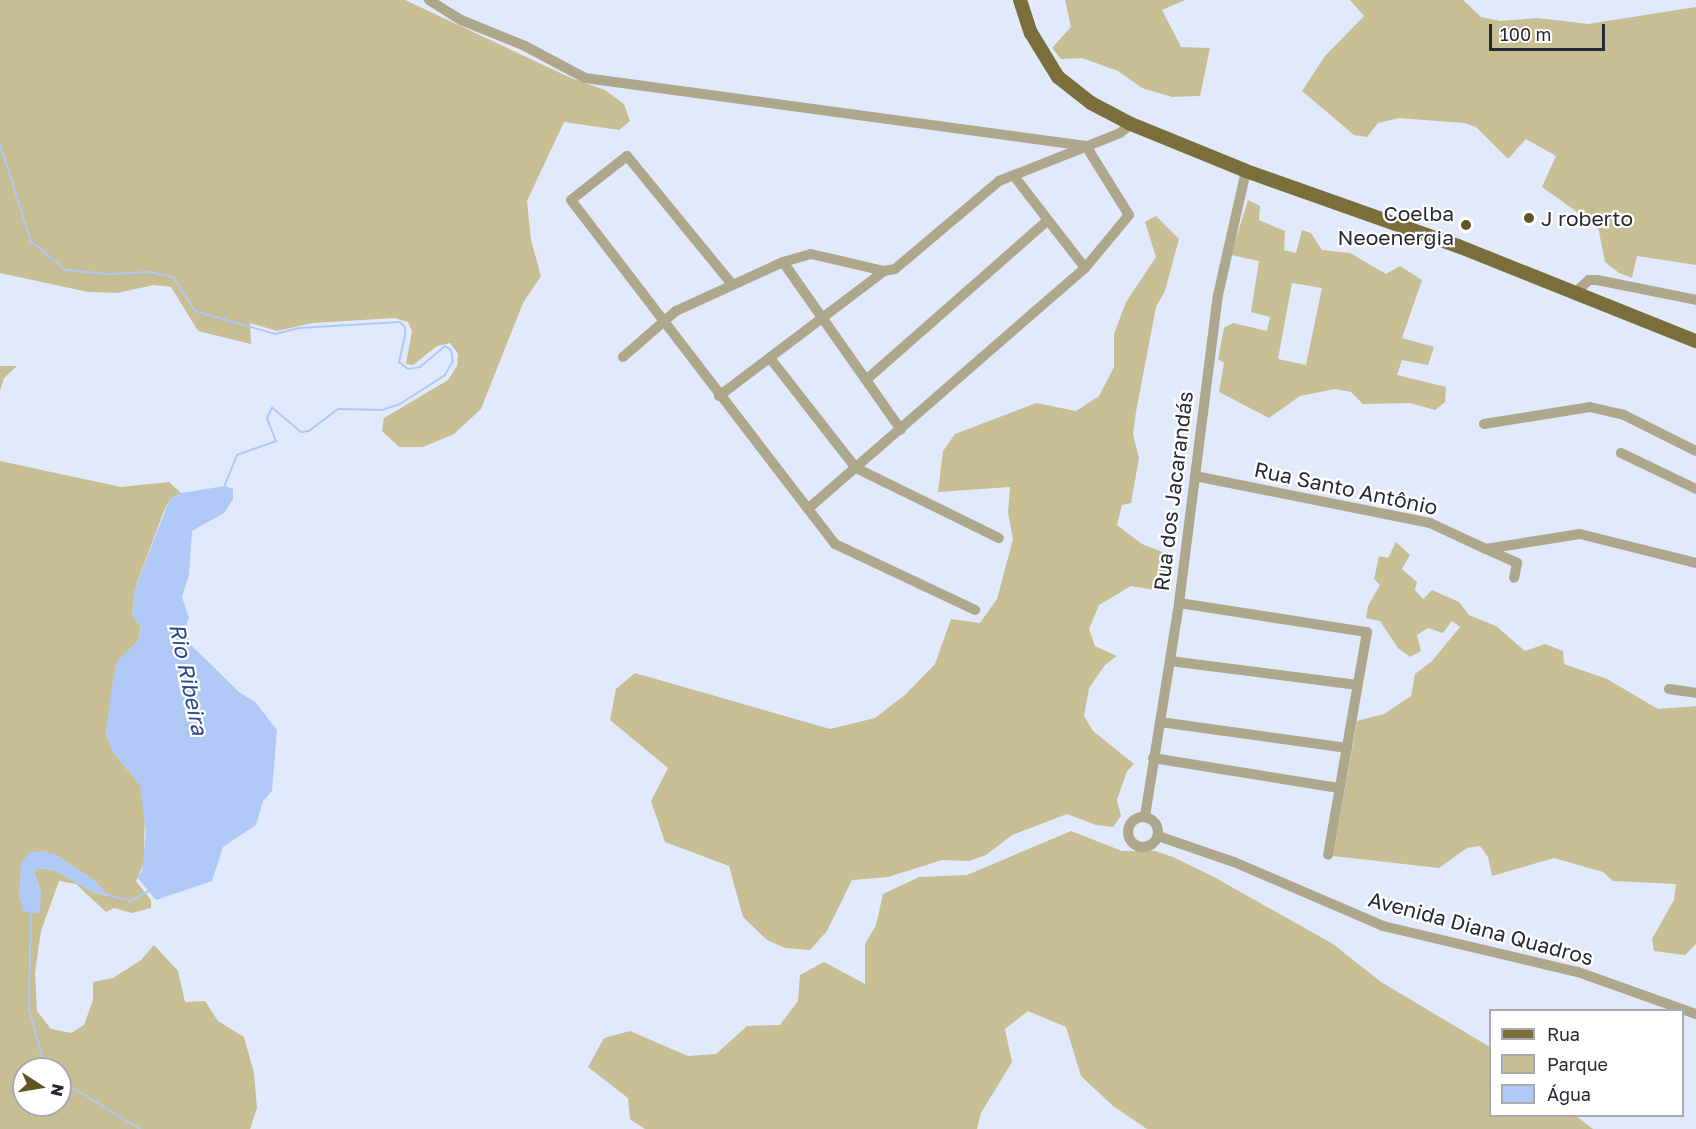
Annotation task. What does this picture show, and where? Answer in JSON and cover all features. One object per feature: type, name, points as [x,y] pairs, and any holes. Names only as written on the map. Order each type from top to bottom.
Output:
[{"type":"main road","points":[[1020,0],[1031,33],[1058,77],[1091,103],[1131,124],[1246,171],[1458,246],[1696,341]]},
{"type":"street","points":[[429,0],[461,20],[525,46],[585,78],[1086,146]]},
{"type":"street","points":[[623,357],[676,311],[731,283],[783,262],[811,254],[884,271],[895,269],[984,193],[1014,176],[1120,133],[1131,124]]},
{"type":"street","points":[[808,509],[1085,268],[1129,215],[1086,146]]},
{"type":"street","points":[[731,283],[627,156],[571,200],[662,323],[835,544],[975,610]]},
{"type":"street","name":"Rua dos Jacarandás","points":[[1145,816],[1179,603],[1218,295],[1246,171]]},
{"type":"street","points":[[1014,176],[1085,268]]},
{"type":"street","points":[[866,380],[1048,220]]},
{"type":"street","points":[[783,262],[901,430]]},
{"type":"street","points":[[719,396],[884,271]]},
{"type":"street","points":[[1576,292],[1588,280],[1597,280],[1696,300]]},
{"type":"street","points":[[770,358],[856,468],[999,538]]},
{"type":"street","points":[[1484,424],[1590,406],[1624,415],[1696,451]]},
{"type":"street","points":[[1626,454],[1696,489]]},
{"type":"street","name":"Rua Santo Antônio","points":[[1195,476],[1430,523],[1517,563],[1514,578]]},
{"type":"street","points":[[1486,549],[1580,534],[1696,563]]},
{"type":"street","points":[[1179,603],[1367,632],[1328,855]]},
{"type":"street","points":[[1170,661],[1357,685]]},
{"type":"street","points":[[1669,689],[1696,693]]},
{"type":"street","points":[[1160,722],[1347,748]]},
{"type":"street","points":[[1153,758],[1339,788]]},
{"type":"street","points":[[1145,816],[1156,823],[1158,836],[1145,847],[1130,840],[1130,823],[1145,816]]},
{"type":"street","name":"Avenida Diana Quadros","points":[[1158,836],[1234,862],[1383,926],[1578,972],[1682,1009]]},
{"type":"green space","points":[[0,0],[405,0],[571,78],[605,90],[624,104],[630,121],[619,130],[564,122],[527,201],[531,240],[541,276],[523,303],[481,409],[454,434],[423,447],[399,447],[382,431],[384,418],[448,380],[457,366],[458,354],[450,343],[437,346],[413,365],[406,364],[412,331],[408,322],[395,318],[313,323],[277,331],[250,323],[251,344],[198,331],[171,287],[154,285],[117,293],[88,292],[0,273]]},
{"type":"green space","points":[[1065,0],[1185,0],[1162,10],[1181,47],[1210,48],[1200,96],[1172,97],[1142,88],[1118,71],[1082,58],[1061,59],[1052,48],[1071,27]]},
{"type":"green space","points":[[1350,0],[1463,0],[1481,17],[1500,21],[1538,18],[1588,24],[1696,7],[1696,265],[1637,256],[1632,278],[1619,273],[1605,262],[1598,227],[1542,187],[1556,156],[1526,139],[1508,159],[1476,127],[1464,123],[1399,118],[1378,123],[1367,137],[1354,135],[1302,91],[1325,56],[1364,16]]},
{"type":"green space","points":[[1248,200],[1260,206],[1259,220],[1285,231],[1284,250],[1296,253],[1302,230],[1311,233],[1322,250],[1350,253],[1386,274],[1400,266],[1422,280],[1402,338],[1434,347],[1428,365],[1402,360],[1397,375],[1446,387],[1445,402],[1435,410],[1410,403],[1363,404],[1351,392],[1335,389],[1300,396],[1269,418],[1219,392],[1224,363],[1218,359],[1224,328],[1233,323],[1267,331],[1270,317],[1251,312],[1259,261],[1231,255]],"holes":[[[1292,283],[1322,288],[1306,365],[1278,359]]]},
{"type":"green space","points":[[1156,216],[1179,239],[1165,291],[1156,307],[1136,412],[1133,434],[1139,458],[1131,503],[1122,505],[1117,525],[1142,544],[1173,556],[1166,592],[1131,586],[1099,605],[1089,629],[1095,646],[1117,656],[1105,665],[1089,688],[1084,716],[1093,731],[1134,764],[1127,771],[1117,800],[1121,816],[1113,827],[1096,825],[1067,814],[1012,835],[986,855],[969,861],[942,860],[888,877],[852,880],[827,931],[810,950],[785,948],[767,940],[743,917],[729,866],[665,842],[651,801],[668,768],[610,720],[616,689],[635,673],[830,729],[875,718],[906,694],[935,664],[951,619],[980,623],[997,599],[1013,539],[1008,513],[1010,487],[938,492],[943,451],[955,434],[1036,403],[1076,411],[1099,396],[1114,367],[1114,334],[1126,302],[1156,257],[1145,222]]},
{"type":"green space","points":[[0,366],[17,366],[4,378],[0,391]]},
{"type":"green space","points":[[0,461],[121,487],[169,482],[181,493],[170,499],[164,511],[135,588],[132,616],[141,627],[138,641],[117,662],[106,734],[113,752],[140,785],[145,802],[144,863],[136,881],[151,900],[151,908],[132,913],[114,908],[106,912],[76,884],[59,881],[41,931],[35,973],[37,1011],[51,1029],[71,1033],[84,1025],[93,1000],[93,982],[113,978],[141,960],[154,945],[178,971],[185,1002],[205,1001],[218,1021],[244,1037],[254,1073],[257,1108],[250,1129],[0,1129]],"holes":[[[42,851],[56,855],[94,880],[108,896],[93,892],[54,870],[39,868],[34,872],[41,893],[24,912],[19,894]]]},
{"type":"green space","points":[[1396,542],[1410,555],[1402,569],[1417,582],[1415,590],[1423,599],[1432,590],[1459,602],[1469,615],[1496,626],[1525,651],[1545,644],[1563,651],[1564,664],[1607,679],[1658,709],[1696,706],[1696,944],[1685,955],[1654,951],[1652,939],[1674,900],[1676,884],[1613,881],[1603,872],[1554,858],[1492,876],[1488,857],[1480,846],[1467,848],[1439,868],[1333,856],[1357,721],[1384,714],[1411,696],[1415,674],[1432,661],[1460,627],[1452,621],[1443,633],[1428,628],[1417,635],[1421,651],[1410,657],[1398,648],[1380,621],[1366,618],[1368,606],[1380,585],[1374,579],[1379,556],[1388,558]]},
{"type":"green space","points":[[1071,831],[1122,851],[1155,851],[1173,857],[1214,877],[1333,944],[1381,982],[1489,1046],[1489,1117],[1577,1117],[1593,1129],[1147,1129],[1113,1106],[1081,1076],[1066,1027],[1028,1011],[1005,1029],[1012,1062],[981,1113],[977,1129],[645,1129],[630,1119],[628,1098],[588,1067],[604,1038],[630,1031],[688,1056],[716,1054],[747,1026],[780,1025],[798,1001],[800,975],[824,962],[865,984],[865,944],[876,925],[883,894],[919,877],[967,875]]},
{"type":"water","points":[[225,486],[233,489],[233,499],[224,513],[192,531],[189,575],[182,597],[189,618],[185,628],[190,644],[239,692],[255,702],[277,730],[272,791],[263,801],[256,825],[223,847],[212,881],[156,900],[137,877],[142,872],[146,833],[140,785],[113,752],[106,734],[112,685],[117,661],[138,641],[141,627],[132,616],[135,588],[170,499],[181,493]]},
{"type":"water","points":[[42,851],[56,855],[94,880],[109,896],[93,892],[54,870],[39,868],[34,872],[41,893],[40,913],[23,912],[19,894],[21,863],[30,852]]},
{"type":"waterway","name":"Rio Ribeira","points":[[0,144],[31,241],[65,270],[108,274],[149,272],[173,277],[195,311],[275,334],[299,328],[400,322],[405,327],[405,336],[399,362],[408,369],[420,367],[445,346],[451,350],[453,361],[445,375],[400,404],[382,410],[338,409],[309,431],[301,432],[272,408],[267,418],[276,441],[237,455],[224,488]]},
{"type":"waterway","name":"Rio Ribeira","points":[[108,895],[130,901],[149,891]]},
{"type":"waterway","name":"Rio Ribeira","points":[[31,910],[29,1009],[42,1057]]},
{"type":"waterway","name":"Rio Ribeira","points":[[72,1087],[140,1129]]},
{"type":"place","name":"J roberto","points":[[1529,218]]},
{"type":"place","name":"Coelba Neoenergia","points":[[1466,225]]}]
